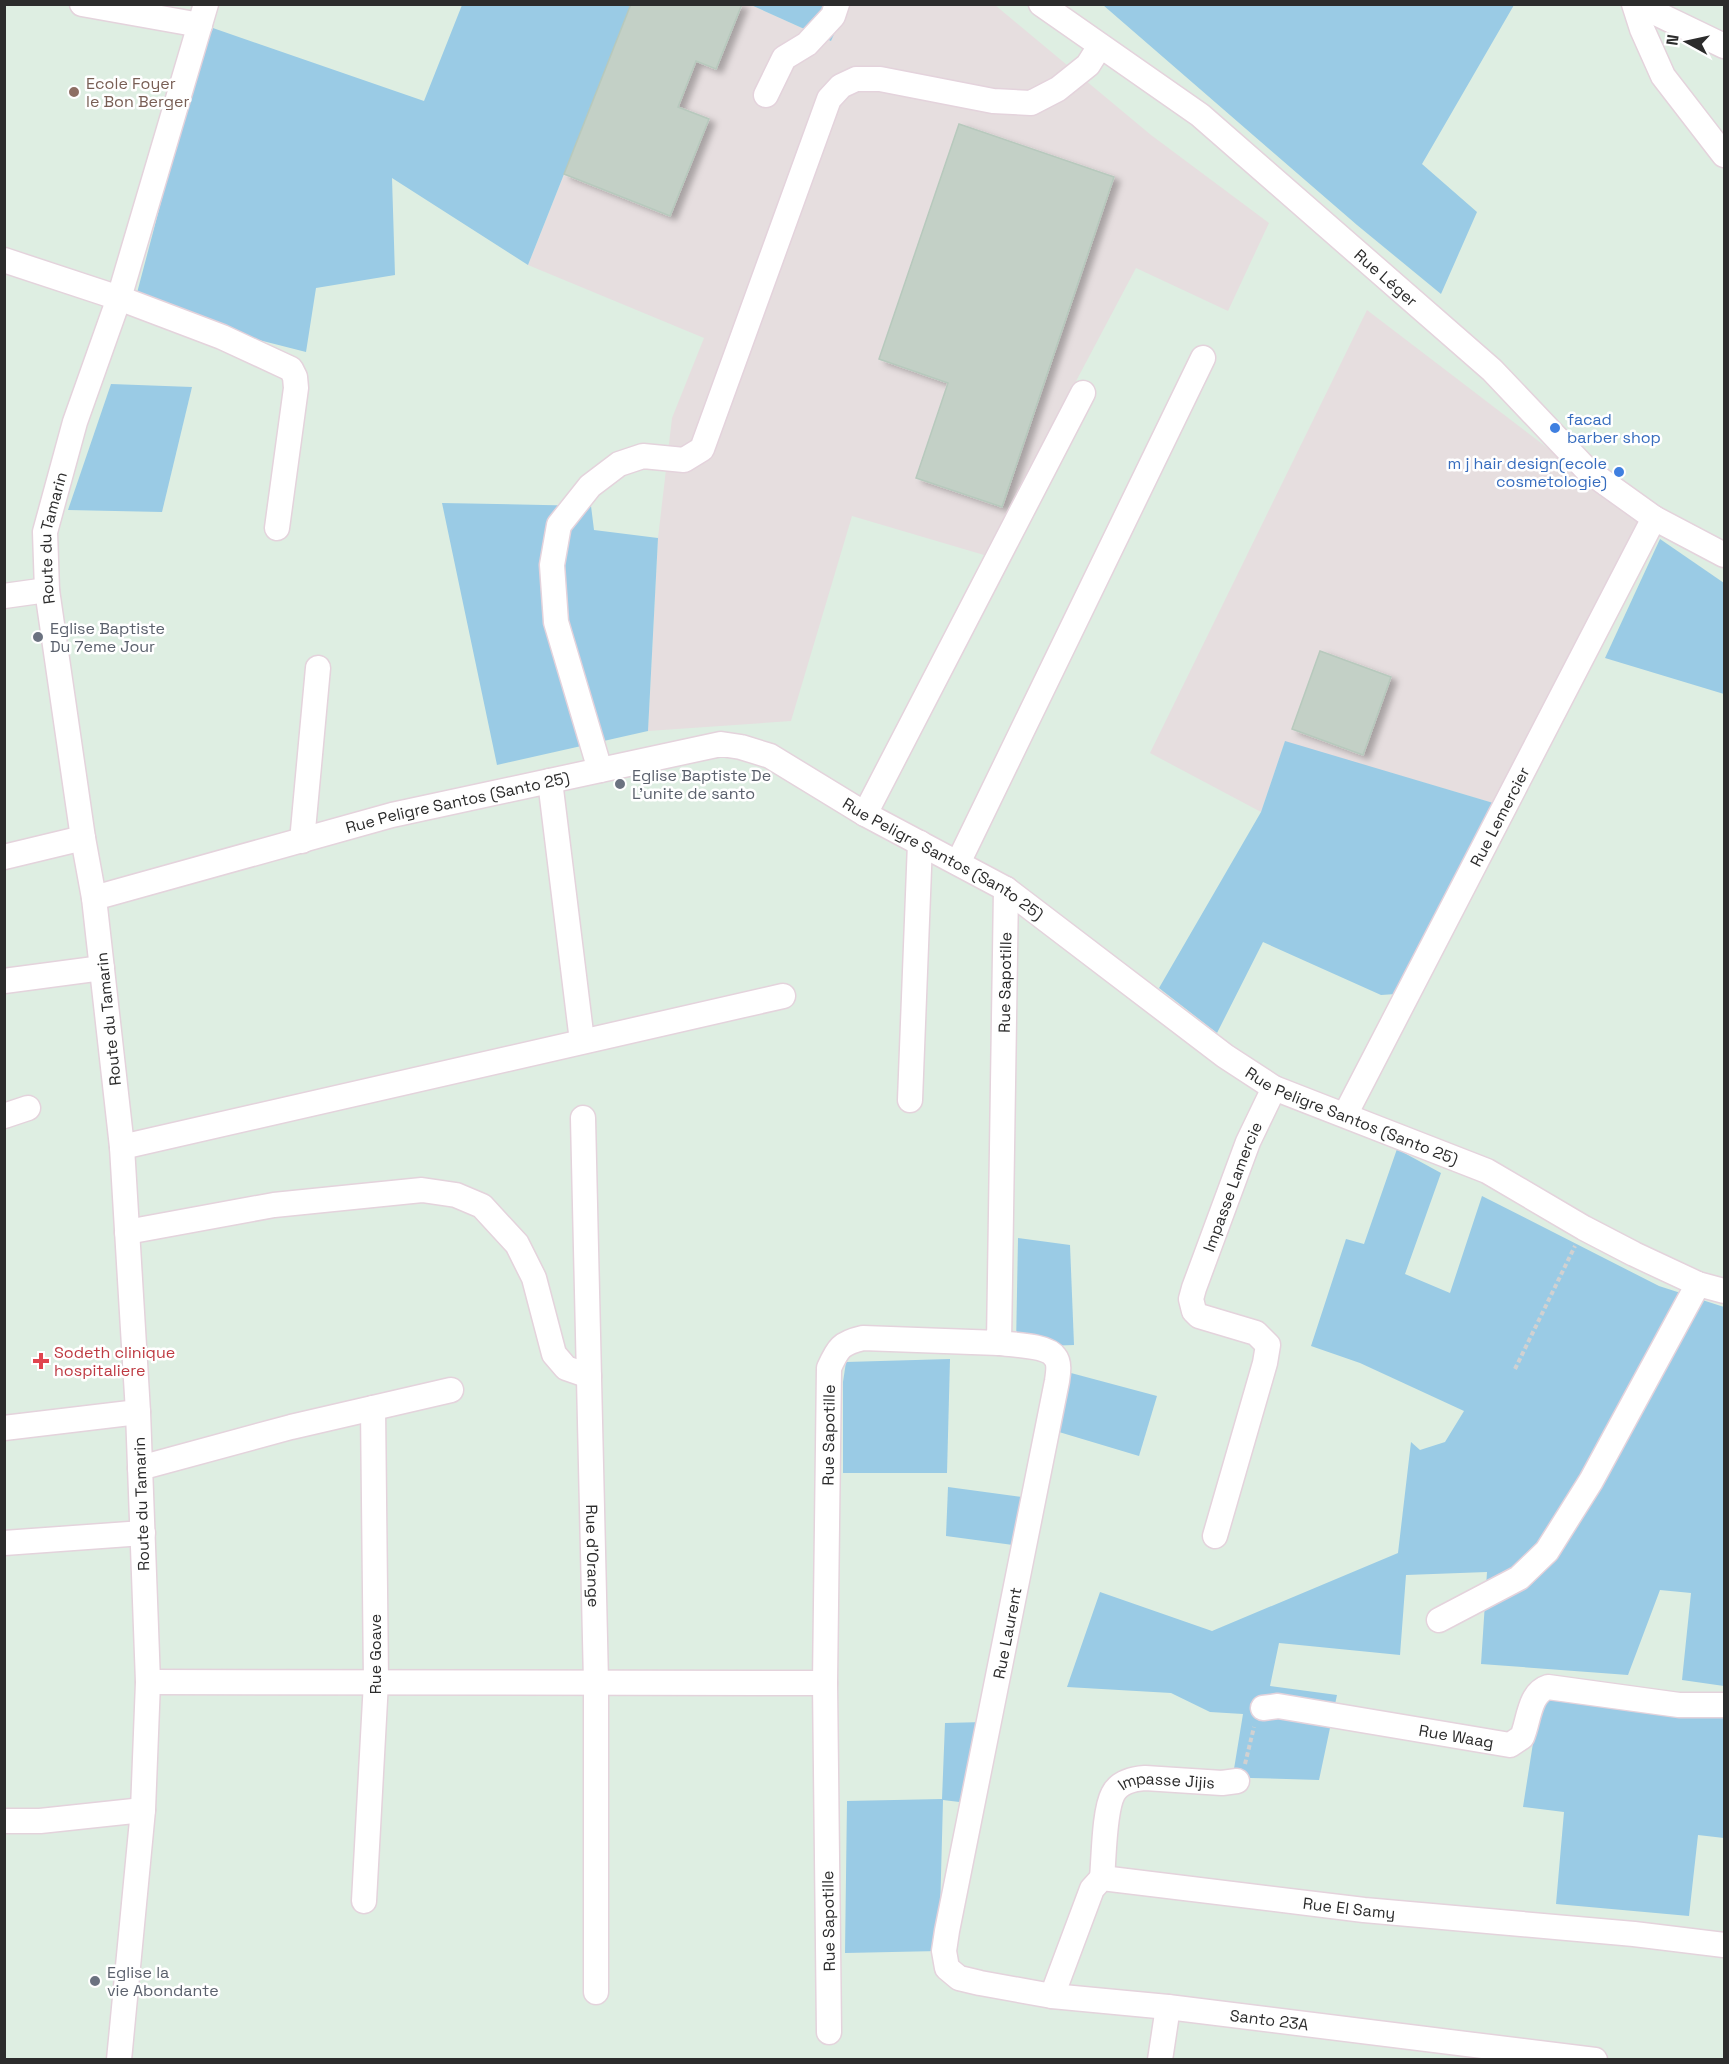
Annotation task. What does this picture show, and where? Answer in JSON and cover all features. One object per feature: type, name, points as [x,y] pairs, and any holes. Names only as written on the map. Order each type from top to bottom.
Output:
[{"type":"street","points":[[82,4],[203,15]]},
{"type":"street","points":[[765,95],[784,58],[807,44],[832,16],[837,4]]},
{"type":"street","name":"Rue Léger","points":[[1041,4],[1200,115],[1492,370],[1587,470],[1654,518],[1725,555]]},
{"type":"street","points":[[1636,4],[1725,46]]},
{"type":"street","points":[[1636,4],[1642,29],[1663,76],[1725,155]]},
{"type":"street","name":"Route du Tamarin","points":[[119,2060],[142,1810],[148,1682],[138,1412],[122,1147],[94,898],[83,838],[48,590],[45,532],[75,422],[119,298],[203,15]]},
{"type":"street","points":[[600,770],[556,622],[552,565],[559,525],[590,486],[619,464],[643,456],[684,460],[702,449],[829,99],[841,86],[856,79],[880,79],[993,101],[1031,103],[1058,89],[1088,65],[1100,46]]},
{"type":"street","points":[[4,260],[119,298],[222,337],[291,369],[295,376],[296,388],[277,528]]},
{"type":"street","points":[[958,863],[1203,358]]},
{"type":"street","points":[[865,814],[1083,393]]},
{"type":"street","name":"Rue Lemercier","points":[[1346,1115],[1654,518]]},
{"type":"street","points":[[4,596],[48,590]]},
{"type":"street","points":[[302,840],[318,668]]},
{"type":"street","name":"Rue Peligre Santos (Santo 25)","points":[[94,898],[392,816],[720,744],[741,747],[770,756],[865,814],[1006,889],[1225,1056],[1274,1088],[1487,1171],[1584,1228],[1698,1284],[1725,1291]]},
{"type":"street","points":[[550,781],[582,1041]]},
{"type":"street","points":[[4,857],[83,838]]},
{"type":"street","points":[[910,1100],[920,843]]},
{"type":"street","name":"Rue Sapotille","points":[[829,2032],[825,1683],[829,1368],[837,1351],[848,1341],[863,1338],[999,1343],[1006,889]]},
{"type":"street","points":[[4,981],[102,968]]},
{"type":"street","points":[[122,1147],[783,996]]},
{"type":"street","name":"Impasse Lamercie","points":[[1215,1536],[1265,1363],[1268,1345],[1256,1333],[1198,1316],[1191,1299],[1248,1142],[1274,1088]]},
{"type":"street","points":[[4,1116],[28,1108]]},
{"type":"street","name":"Rue d'Orange","points":[[584,1118],[596,1682],[596,1992]]},
{"type":"street","points":[[127,1232],[274,1205],[422,1190],[456,1195],[482,1206],[517,1244],[534,1278],[554,1354],[566,1368],[589,1376]]},
{"type":"street","points":[[1439,1620],[1519,1578],[1547,1551],[1591,1481],[1698,1284]]},
{"type":"street","name":"Rue Laurent","points":[[947,1968],[944,1951],[947,1931],[1058,1381],[1056,1357],[1046,1350],[999,1343]]},
{"type":"street","points":[[140,1468],[291,1427],[451,1390]]},
{"type":"street","name":"Rue Goave","points":[[364,1901],[376,1682],[373,1408]]},
{"type":"street","points":[[4,1428],[138,1412]]},
{"type":"street","points":[[4,1543],[143,1533]]},
{"type":"street","points":[[148,1682],[825,1683]]},
{"type":"street","name":"Rue Waag","points":[[1263,1708],[1278,1706],[1510,1744],[1522,1737],[1536,1696],[1541,1689],[1548,1687],[1678,1705],[1725,1705]]},
{"type":"street","name":"Impasse Jijis","points":[[1102,1878],[1109,1806],[1113,1793],[1122,1784],[1132,1779],[1144,1778],[1222,1783],[1237,1780]]},
{"type":"street","points":[[4,1821],[40,1821],[142,1810]]},
{"type":"street","points":[[1052,1996],[1092,1889],[1102,1878]]},
{"type":"street","name":"Rue El Samy","points":[[1102,1878],[1364,1910],[1634,1934],[1725,1945]]},
{"type":"street","name":"Santo 23A","points":[[947,1968],[959,1978],[1052,1996],[1168,2007],[1540,2056],[1595,2060]]},
{"type":"street","points":[[1160,2060],[1168,2007]]},
{"type":"path","points":[[1515,1369],[1584,1228]]},
{"type":"path","points":[[1237,1780],[1245,1766],[1256,1720],[1263,1708]]},
{"type":"shaded area","points":[[462,5],[631,5],[528,265],[392,178],[395,275],[316,288],[306,352],[133,308],[210,27],[424,101]]},
{"type":"shaded area","points":[[631,5],[751,5],[831,41],[847,5],[995,5],[1151,135],[1269,223],[1228,311],[1136,268],[984,555],[852,516],[791,721],[648,731],[658,538],[672,418],[704,338],[528,265]]},
{"type":"shaded area","points":[[751,5],[847,5],[831,41]]},
{"type":"shaded area","points":[[1103,5],[1514,5],[1422,164],[1477,212],[1441,294],[1357,225]]},
{"type":"shaded area","points":[[1367,310],[1643,521],[1500,805],[1285,742],[1261,812],[1150,753]]},
{"type":"shaded area","points":[[111,384],[192,387],[162,512],[68,510]]},
{"type":"shaded area","points":[[442,503],[591,506],[594,530],[658,538],[648,731],[497,765]]},
{"type":"shaded area","points":[[1660,539],[1724,583],[1724,694],[1605,658]]},
{"type":"shaded area","points":[[1285,741],[1500,805],[1396,994],[1381,995],[1263,942],[1217,1033],[1159,988],[1261,812]]},
{"type":"shaded area","points":[[1397,1149],[1441,1173],[1405,1274],[1450,1293],[1482,1196],[1659,1286],[1724,1307],[1724,1686],[1682,1680],[1691,1593],[1660,1590],[1628,1675],[1481,1664],[1487,1572],[1406,1575],[1400,1655],[1279,1643],[1270,1686],[1337,1695],[1319,1780],[1251,1778],[1233,1775],[1243,1714],[1210,1712],[1171,1693],[1067,1687],[1100,1592],[1212,1631],[1398,1553],[1411,1442],[1420,1450],[1445,1442],[1464,1411],[1360,1363],[1311,1346],[1346,1239],[1364,1244]]},
{"type":"shaded area","points":[[1018,1238],[1070,1245],[1074,1345],[1016,1347]]},
{"type":"shaded area","points":[[950,1359],[947,1473],[843,1473],[843,1382],[846,1362]]},
{"type":"shaded area","points":[[1071,1373],[1157,1396],[1139,1456],[1059,1432]]},
{"type":"shaded area","points":[[948,1487],[1022,1497],[1013,1545],[946,1536]]},
{"type":"shaded area","points":[[1541,1692],[1724,1707],[1724,1838],[1698,1835],[1689,1916],[1556,1904],[1564,1812],[1523,1807]]},
{"type":"shaded area","points":[[984,1722],[976,1804],[943,1800],[939,1951],[845,1953],[847,1801],[942,1799],[945,1723]]},
{"type":"building","points":[[631,4],[742,4],[716,69],[696,61],[678,107],[709,119],[670,216],[564,174]]},
{"type":"building","points":[[959,124],[1114,177],[1002,507],[916,478],[948,383],[879,359]]},
{"type":"building","points":[[1320,651],[1391,677],[1363,755],[1292,729]]},
{"type":"place","name":"Ecole Foyer le Bon Berger","points":[[74,92]]},
{"type":"place","name":"facad barber shop","points":[[1555,428]]},
{"type":"place","name":"m j hair design(ecole cosmetologie)","points":[[1619,472]]},
{"type":"place","name":"Eglise Baptiste Du 7eme Jour","points":[[38,637]]},
{"type":"place","name":"Eglise Baptiste De L'unite de santo","points":[[620,784]]},
{"type":"place","name":"Sodeth clinique hospitaliere","points":[[41,1361]]},
{"type":"place","name":"Eglise la vie Abondante","points":[[95,1981]]}]
